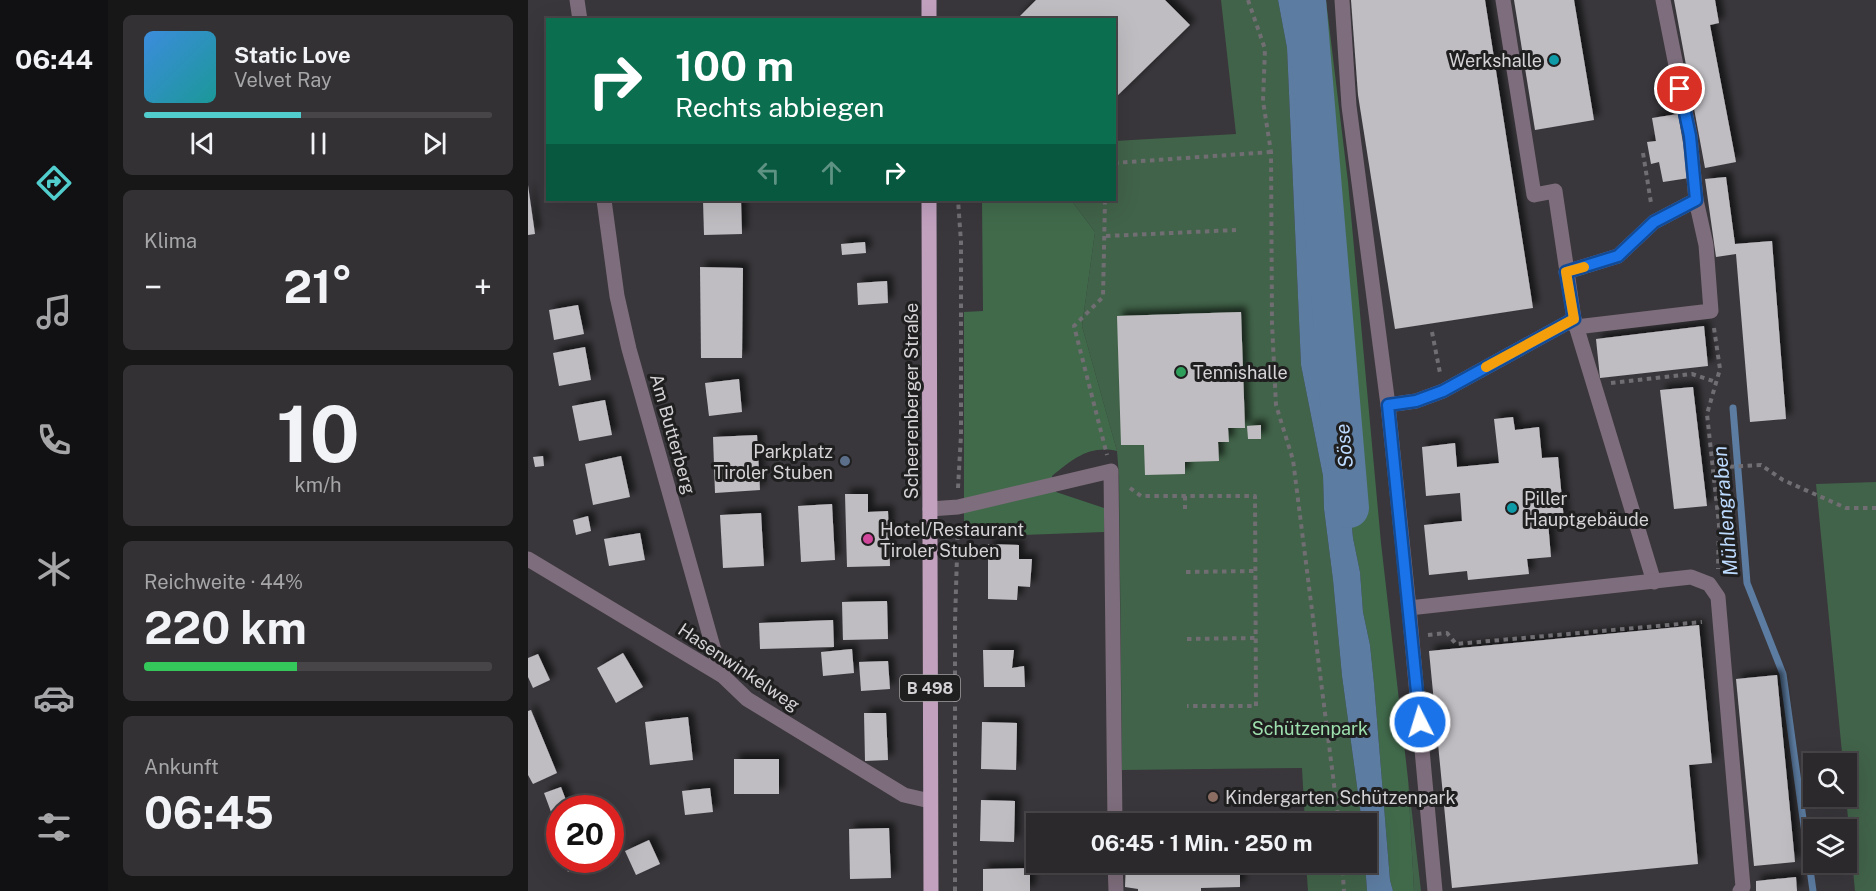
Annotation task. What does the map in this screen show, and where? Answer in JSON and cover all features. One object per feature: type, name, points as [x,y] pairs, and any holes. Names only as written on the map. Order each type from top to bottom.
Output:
[{"type":"main road","points":[[929,0],[929,18]]},
{"type":"main road","name":"Scheerenberger Straße","points":[[929,201],[931,891]]},
{"type":"street","points":[[577,0],[580,18]]},
{"type":"street","points":[[1342,0],[1348,106],[1388,405],[1435,891]]},
{"type":"street","points":[[1503,0],[1534,195],[1555,191],[1575,323],[1654,582]]},
{"type":"street","points":[[1388,405],[1416,401],[1443,391],[1575,323],[1711,311],[1706,244],[1696,200],[1690,136],[1664,0]]},
{"type":"street","points":[[1566,272],[1618,256],[1654,222],[1696,200]]},
{"type":"street","name":"Am Butterberg","points":[[604,201],[617,296],[629,349],[723,676]]},
{"type":"street","points":[[930,509],[958,507],[1111,471],[1115,813]]},
{"type":"street","name":"Hasenwinkelweg","points":[[528,559],[723,676],[747,699],[894,789],[904,795],[930,801]]},
{"type":"street","points":[[1409,608],[1691,577],[1709,584],[1718,597],[1743,887],[1740,891]]},
{"type":"street","points":[[1115,873],[1116,891]]},
{"type":"path","points":[[1248,0],[1265,49],[1263,101],[1271,152],[1272,324],[1276,405],[1293,460],[1339,813]]},
{"type":"path","points":[[1116,163],[1271,152]]},
{"type":"path","points":[[1643,153],[1654,222]]},
{"type":"path","points":[[955,891],[955,622],[962,390],[961,242],[958,201]]},
{"type":"path","points":[[1105,201],[1103,297],[1074,326],[1111,471],[1122,471],[1128,486],[1141,496],[1255,495],[1257,706],[1187,706]]},
{"type":"path","points":[[1106,236],[1236,230]]},
{"type":"path","points":[[1711,311],[1720,369],[1707,414],[1719,525],[1718,597]]},
{"type":"path","points":[[1432,332],[1443,391]]},
{"type":"path","points":[[1594,385],[1692,374],[1716,382]]},
{"type":"path","points":[[1719,525],[1731,523],[1726,467],[1761,465],[1783,480],[1846,508],[1876,508]]},
{"type":"path","points":[[1185,496],[1185,509]]},
{"type":"path","points":[[1186,572],[1256,572]]},
{"type":"path","points":[[1412,636],[1448,633],[1456,644],[1720,620]]},
{"type":"path","points":[[1187,639],[1256,638]]},
{"type":"path","points":[[1343,873],[1344,891]]},
{"type":"green space","name":"Schützenpark","points":[[1221,0],[1278,0],[1287,48],[1301,365],[1323,476],[1324,509],[1342,676],[1361,813],[1304,813],[1302,768],[1122,770],[1117,451],[1082,326],[1095,232],[1072,201],[1116,201],[1116,141],[1236,134]]},
{"type":"green space","points":[[1306,0],[1326,0],[1348,182],[1381,543],[1408,779],[1414,891],[1393,891],[1390,880],[1370,645],[1353,538],[1341,415],[1328,268],[1327,220]]},
{"type":"green space","points":[[982,201],[1072,201],[1095,232],[1082,326],[1117,451],[1098,450],[1082,455],[1052,476],[1056,492],[1104,508],[1104,532],[964,537],[964,312],[983,311]]},
{"type":"green space","points":[[1876,482],[1876,891],[1855,891],[1853,873],[1857,873],[1857,819],[1848,819],[1847,807],[1857,807],[1857,753],[1842,753],[1816,484]]},
{"type":"green space","points":[[1408,779],[1421,891],[1414,891]]},
{"type":"green space","points":[[1307,873],[1366,873],[1367,891],[1308,891]]},
{"type":"water","points":[[1278,0],[1306,0],[1353,538],[1370,645],[1390,880],[1393,891],[1367,891],[1366,873],[1377,873],[1377,813],[1361,813],[1342,676],[1324,509],[1323,476],[1301,365],[1287,48]]},
{"type":"building","points":[[1036,0],[1165,0],[1190,25],[1116,97],[1116,18],[1018,18]]},
{"type":"building","points":[[1351,0],[1485,0],[1533,308],[1395,329],[1358,95]]},
{"type":"building","name":"Werkshalle","points":[[1514,0],[1574,0],[1594,120],[1535,130]]},
{"type":"building","points":[[1674,0],[1715,0],[1719,23],[1710,25],[1736,162],[1705,168]]},
{"type":"building","points":[[1678,114],[1689,178],[1663,182],[1659,162],[1651,164],[1647,142],[1656,141],[1652,118]]},
{"type":"building","points":[[1726,177],[1735,244],[1772,241],[1786,419],[1750,422],[1736,254],[1716,257],[1705,179]]},
{"type":"building","points":[[528,185],[535,234],[528,235]]},
{"type":"building","points":[[703,201],[741,201],[742,234],[704,235]]},
{"type":"building","points":[[865,242],[866,253],[842,255],[841,244]]},
{"type":"building","points":[[700,267],[743,268],[742,358],[701,358]]},
{"type":"building","points":[[887,281],[888,303],[858,305],[857,283]]},
{"type":"building","points":[[578,305],[584,334],[554,340],[549,310]]},
{"type":"building","name":"Tennishalle","points":[[1241,312],[1245,428],[1228,428],[1229,442],[1218,442],[1219,461],[1185,462],[1185,474],[1145,475],[1144,445],[1121,445],[1117,316]]},
{"type":"building","points":[[1704,326],[1708,366],[1600,378],[1596,339]]},
{"type":"building","points":[[585,347],[591,380],[559,386],[553,353]]},
{"type":"building","points":[[739,379],[742,412],[709,416],[705,383]]},
{"type":"building","points":[[1693,387],[1707,506],[1674,509],[1660,390]]},
{"type":"building","points":[[605,400],[612,435],[579,441],[572,406]]},
{"type":"building","name":"Piller Hauptgebäude","points":[[1513,417],[1515,430],[1539,427],[1542,458],[1558,457],[1564,520],[1548,522],[1551,557],[1527,559],[1529,574],[1468,580],[1467,571],[1429,575],[1424,525],[1462,521],[1460,493],[1426,496],[1422,447],[1455,443],[1457,467],[1499,463],[1494,419]]},
{"type":"building","points":[[1261,425],[1261,439],[1248,439],[1247,426]]},
{"type":"building","points":[[757,435],[760,490],[715,493],[713,437]]},
{"type":"building","points":[[543,456],[544,466],[535,467],[533,457]]},
{"type":"building","points":[[621,456],[630,497],[593,505],[585,464]]},
{"type":"building","name":"Hotel/Restaurant Tiroler Stuben","points":[[845,494],[868,494],[868,512],[888,511],[890,566],[847,567]]},
{"type":"building","points":[[832,504],[835,560],[801,562],[798,506]]},
{"type":"building","points":[[761,513],[764,566],[723,568],[720,515]]},
{"type":"building","points":[[588,516],[591,531],[576,535],[573,520]]},
{"type":"building","points":[[640,533],[645,560],[609,566],[604,539]]},
{"type":"building","points":[[988,544],[1019,545],[1019,559],[1032,559],[1030,587],[1018,586],[1017,600],[988,599]]},
{"type":"building","points":[[887,601],[888,639],[843,640],[842,602]]},
{"type":"building","points":[[833,620],[834,647],[760,649],[759,623]]},
{"type":"building","points":[[1699,625],[1712,763],[1689,765],[1698,864],[1452,888],[1429,651]]},
{"type":"building","points":[[852,649],[854,673],[823,676],[821,652]]},
{"type":"building","points":[[983,650],[1014,650],[1012,668],[1024,666],[1025,687],[984,687]]},
{"type":"building","points":[[623,653],[643,687],[616,703],[597,668]]},
{"type":"building","points":[[538,654],[550,680],[533,688],[528,677],[528,658]]},
{"type":"building","points":[[888,661],[890,689],[861,691],[859,662]]},
{"type":"building","points":[[1777,675],[1795,862],[1754,866],[1736,679]]},
{"type":"building","points":[[531,710],[557,773],[533,784],[528,775],[528,711]]},
{"type":"building","points":[[864,713],[886,713],[888,760],[865,761]]},
{"type":"building","points":[[688,717],[693,760],[650,765],[645,722]]},
{"type":"building","points":[[982,722],[1017,723],[1016,770],[981,769]]},
{"type":"building","points":[[734,759],[779,759],[779,794],[734,794]]},
{"type":"building","points":[[561,787],[564,795],[546,795],[546,798],[544,793]]},
{"type":"building","points":[[710,788],[713,812],[685,815],[682,791]]},
{"type":"building","points":[[981,800],[1015,801],[1014,842],[980,841]]},
{"type":"building","points":[[889,828],[891,878],[850,879],[849,829]]},
{"type":"building","points":[[649,840],[660,864],[636,875],[625,851]]},
{"type":"building","points":[[1026,868],[1026,873],[1030,873],[1030,891],[983,891],[983,869]]},
{"type":"building","points":[[1126,873],[1240,873],[1240,887],[1201,888],[1201,891],[1138,891],[1138,889],[1125,887]]},
{"type":"building","points":[[1796,877],[1797,891],[1756,891],[1756,881]]},
{"type":"waterway","name":"Söse","points":[[1306,0],[1349,508]]},
{"type":"waterway","name":"Mühlengraben","points":[[1733,408],[1747,583],[1783,674],[1813,891]]},
{"type":"slow traffic","points":[[1486,367],[1574,319],[1566,272],[1584,267]]},
{"type":"place","name":"Werkshalle","points":[[1554,60]]},
{"type":"place","name":"Tennishalle","points":[[1181,372]]},
{"type":"place","name":"Parkplatz Tiroler Stuben","points":[[845,461]]},
{"type":"place","name":"Piller Hauptgebäude","points":[[1512,508]]},
{"type":"place","name":"Hotel/Restaurant Tiroler Stuben","points":[[868,539]]},
{"type":"place","name":"Kindergarten Schützenpark","points":[[1213,797]]},
{"type":"route","points":[[1420,722],[1388,405],[1416,401],[1443,391],[1574,319],[1566,272],[1618,256],[1654,222],[1696,200],[1690,136],[1680,89]]}]
